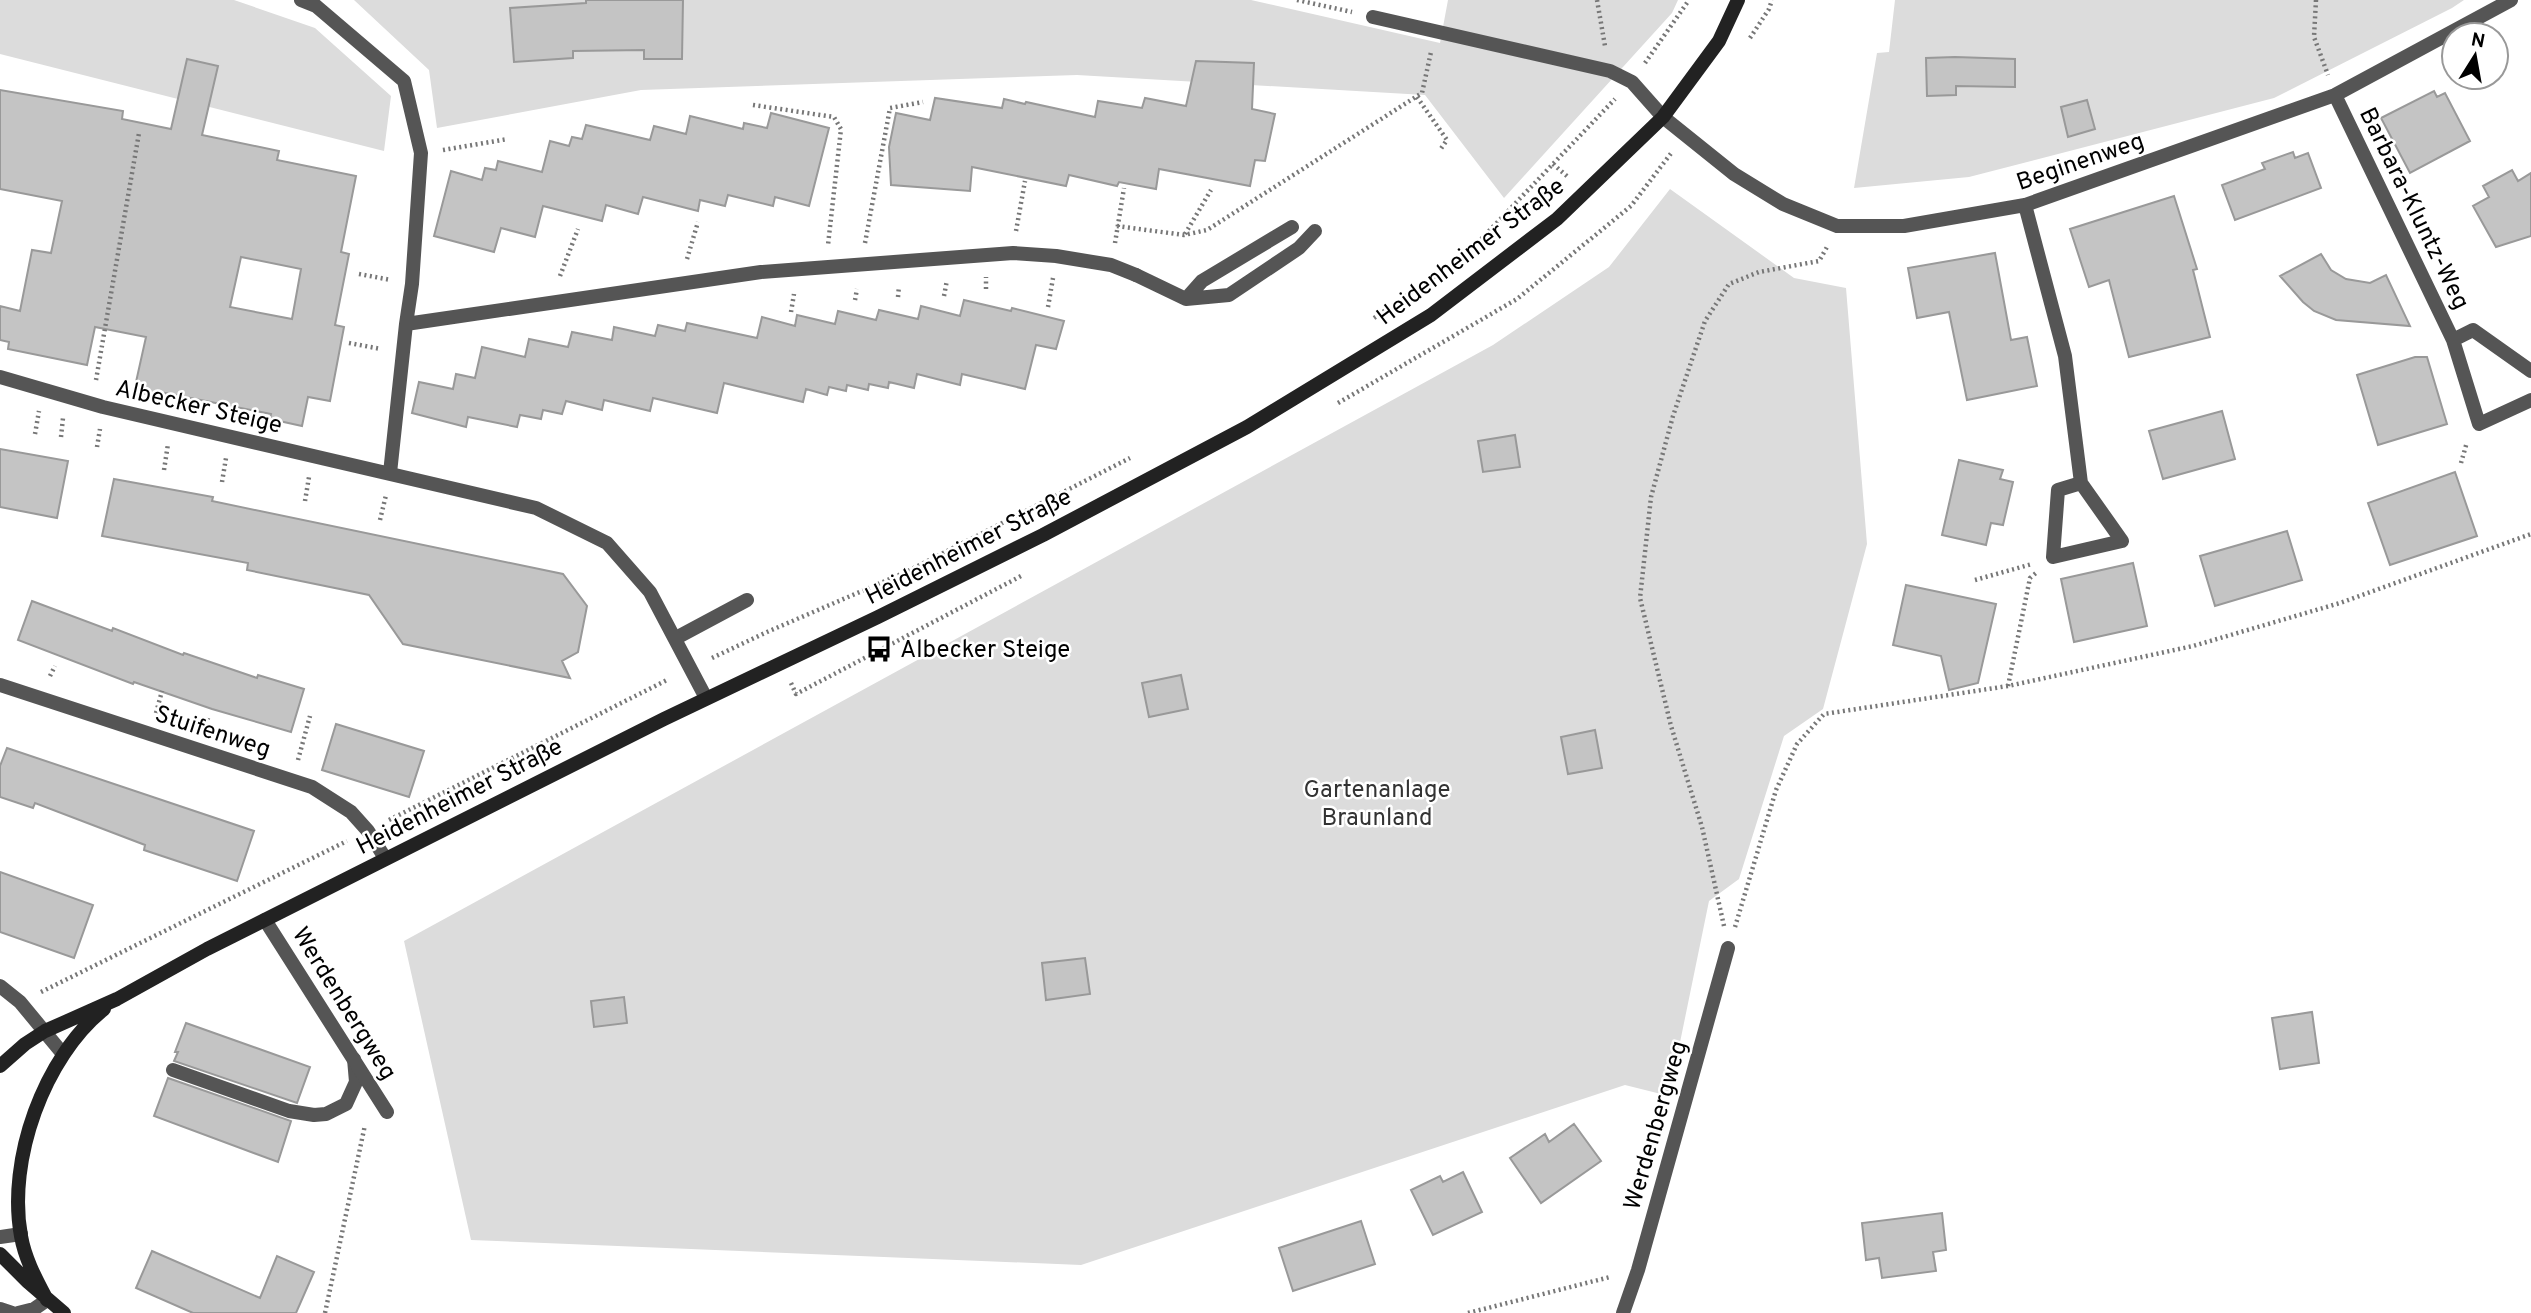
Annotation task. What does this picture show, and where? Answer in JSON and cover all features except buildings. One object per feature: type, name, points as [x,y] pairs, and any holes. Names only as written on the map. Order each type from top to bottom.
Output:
[{"type":"main road","name":"Heidenheimer Straße","points":[[0,1066],[45,1031],[117,999],[265,920],[706,698],[1018,547],[1247,427],[1431,315],[1557,219],[1663,117],[1719,41],[1738,0]]},
{"type":"main road","name":"Heidenheimer Straße","points":[[47,1300],[32,1270],[21,1234],[18,1200],[23,1159],[34,1118],[63,1054],[85,1026],[117,999]]},
{"type":"main road","name":"Heidenheimer Straße","points":[[0,1254],[64,1313]]},
{"type":"street","points":[[301,0],[316,6],[404,81],[421,153],[412,284],[390,473]]},
{"type":"street","name":"Beginenweg","points":[[1632,82],[1663,117],[1734,174],[1783,204],[1837,226],[1904,226],[2025,205],[2335,95],[2511,0]]},
{"type":"street","points":[[1373,17],[1610,71],[1632,82]]},
{"type":"street","name":"Barbara-Kluntz-Weg","points":[[2335,95],[2453,340],[2479,424],[2531,400]]},
{"type":"street","points":[[2025,205],[2065,356],[2081,483],[2122,541],[2053,557],[2058,490],[2081,483]]},
{"type":"street","points":[[1186,299],[1202,281],[1292,227]]},
{"type":"street","points":[[406,324],[761,272],[1013,253],[1056,256],[1111,265],[1186,299],[1229,295],[1298,248],[1315,231]]},
{"type":"street","name":"Barbara-Kluntz-Weg","points":[[2453,340],[2473,330],[2531,371]]},
{"type":"street","name":"Albecker Steige","points":[[0,377],[91,404],[536,508],[607,543],[650,592],[706,698]]},
{"type":"street","points":[[676,638],[747,600]]},
{"type":"street","name":"Stuifenweg","points":[[0,685],[312,788],[351,812],[368,831],[385,859]]},
{"type":"street","name":"Werdenbergweg","points":[[265,920],[387,1112]]},
{"type":"street","name":"Werdenbergweg","points":[[1623,1313],[1638,1270],[1728,948]]},
{"type":"street","points":[[0,986],[20,1002],[63,1054]]},
{"type":"street","points":[[173,1070],[289,1111],[314,1115],[326,1114],[346,1104],[356,1082],[357,1070],[353,1058]]},
{"type":"street","points":[[0,1237],[21,1234]]},
{"type":"street","points":[[18,1313],[34,1309],[47,1300]]},
{"type":"street","points":[[0,1309],[12,1313]]},
{"type":"path","points":[[1297,0],[1373,17]]},
{"type":"path","points":[[1597,0],[1610,71]]},
{"type":"path","points":[[1465,256],[1632,82],[1689,0]]},
{"type":"path","points":[[2316,0],[2314,37],[2335,95]]},
{"type":"path","points":[[1117,226],[1184,234],[1208,230],[1422,93],[1435,31]]},
{"type":"path","points":[[1417,96],[1447,140],[1440,150]]},
{"type":"path","points":[[861,264],[890,108],[923,102]]},
{"type":"path","points":[[752,105],[834,117],[841,129],[825,267]]},
{"type":"path","points":[[91,404],[139,133]]},
{"type":"path","points":[[421,153],[508,139]]},
{"type":"path","points":[[1019,209],[1025,181]]},
{"type":"path","points":[[1118,218],[1124,188]]},
{"type":"path","points":[[1184,234],[1211,190]]},
{"type":"path","points":[[680,284],[698,222]]},
{"type":"path","points":[[1728,948],[1702,827],[1671,726],[1640,598],[1651,497],[1673,416],[1705,321],[1729,284],[1759,272],[1819,261],[1837,226]]},
{"type":"path","points":[[550,303],[578,229]]},
{"type":"path","points":[[1367,323],[1454,264]]},
{"type":"path","points":[[349,343],[403,352]]},
{"type":"path","points":[[767,632],[906,572],[1142,452]]},
{"type":"path","points":[[1728,948],[1776,790],[1797,744],[1824,714],[2008,686],[2206,642],[2340,603],[2531,534]]},
{"type":"path","points":[[2008,686],[2030,578],[2053,557]]},
{"type":"path","points":[[1975,580],[2053,557]]},
{"type":"path","points":[[796,694],[826,678],[825,674]]},
{"type":"path","points":[[292,781],[310,716]]},
{"type":"path","points":[[325,1313],[373,1090]]},
{"type":"path","points":[[1468,1313],[1638,1270]]},
{"type":"green space","points":[[0,0],[234,0],[315,28],[391,96],[384,151],[0,54]]},
{"type":"green space","points":[[354,0],[1251,0],[1440,43],[1448,0],[1678,0],[1672,13],[1504,198],[1425,95],[1077,75],[641,90],[437,128],[429,70]]},
{"type":"green space","points":[[1895,0],[2464,0],[2274,98],[1969,177],[1854,188],[1877,53],[1889,52]]},
{"type":"green space","name":"Gartenanlage Braunland","points":[[1670,189],[1794,278],[1846,288],[1867,544],[1823,709],[1784,736],[1739,879],[1709,901],[1669,1096],[1625,1085],[1081,1265],[471,1240],[404,941],[1493,345],[1609,267]]},
{"type":"place","name":"Albecker Steige","points":[[879,649]]}]
